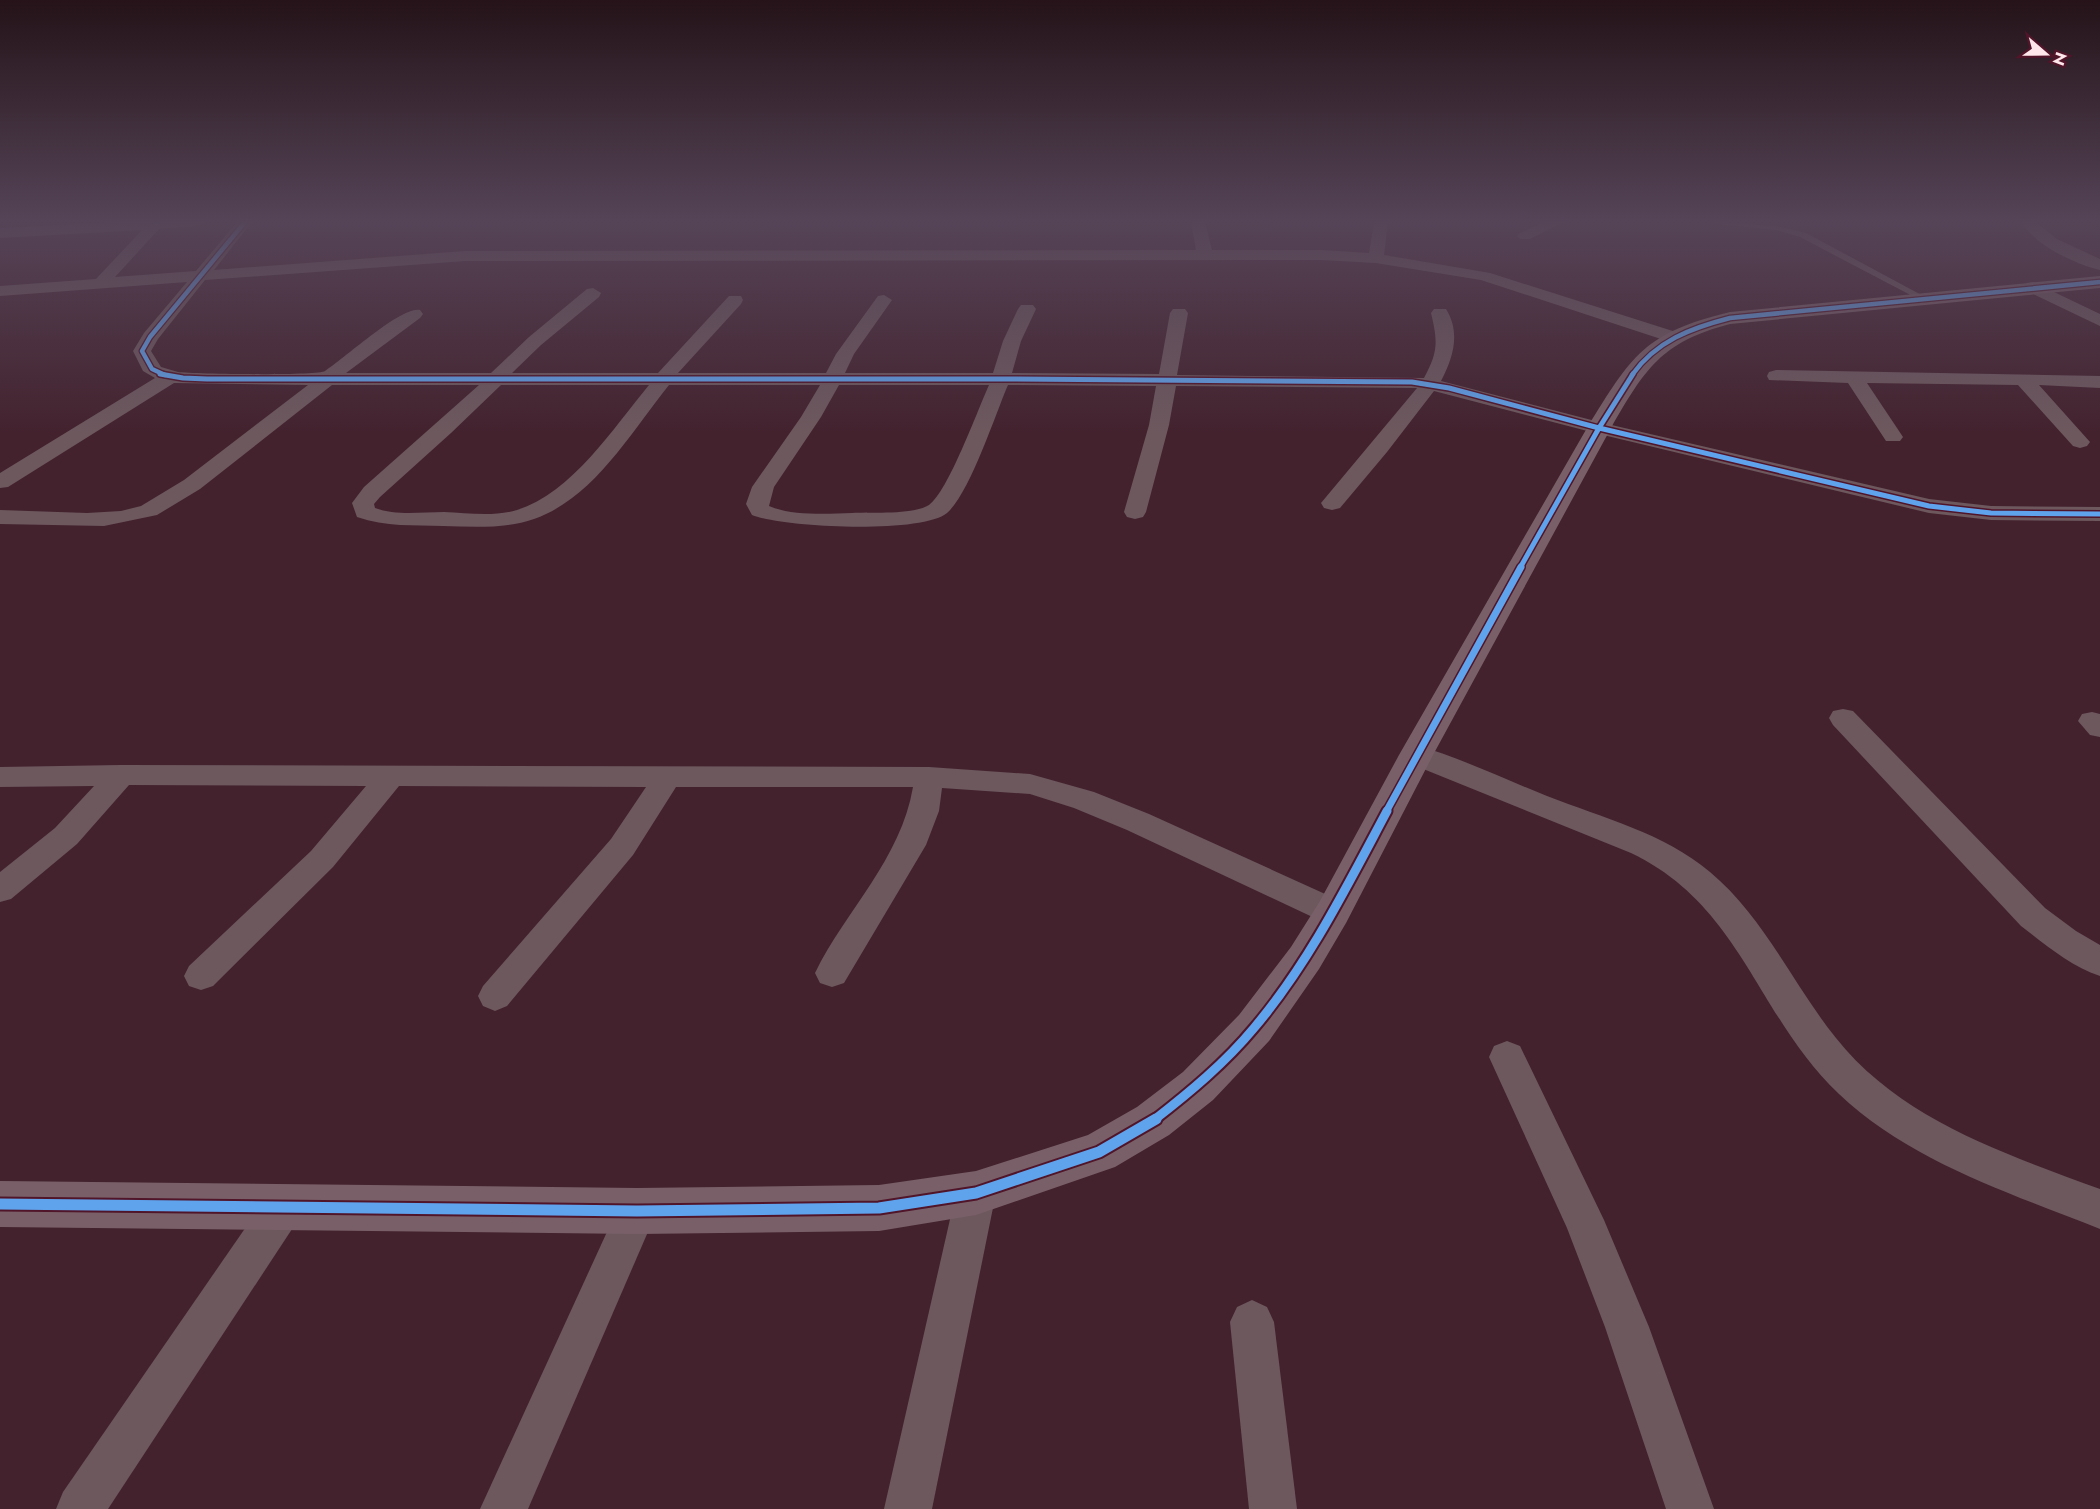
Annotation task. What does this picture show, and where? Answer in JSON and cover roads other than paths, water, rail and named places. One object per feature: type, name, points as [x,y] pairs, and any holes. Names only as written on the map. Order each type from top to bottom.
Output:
[{"type":"street","points":[[186,292],[150,337],[142,351],[145,363],[155,372],[172,376],[328,380],[497,378],[1329,380],[1430,384],[1599,428],[1929,506],[1991,513],[2100,514]]},
{"type":"street","points":[[1540,292],[1673,337]]},
{"type":"street","points":[[0,1204],[282,1209],[636,1211],[879,1208],[976,1193],[1099,1152],[1153,1121],[1198,1086],[1254,1028],[1305,958],[1333,912],[1416,755],[1599,428],[1630,375],[1650,352],[1673,337],[1699,325],[1730,318],[1978,292]]},
{"type":"street","points":[[2043,292],[2100,321]]},
{"type":"street","points":[[593,293],[535,341],[444,429],[372,492],[363,503],[365,512],[392,517],[489,519],[518,516],[536,510],[560,496],[600,457],[663,379],[735,300]]},
{"type":"street","points":[[884,300],[845,354],[833,380],[763,487],[757,504],[760,510],[792,518],[846,520],[914,517],[938,509],[955,486],[1001,379],[1012,341],[1027,309]]},
{"type":"street","points":[[1135,513],[1159,425],[1179,313]]},
{"type":"street","points":[[1332,503],[1380,448],[1430,384],[1444,357],[1446,334],[1440,313]]},
{"type":"street","points":[[0,517],[101,519],[121,518],[144,512],[177,494],[328,380],[366,347],[414,314]]},
{"type":"street","points":[[0,483],[172,376]]},
{"type":"street","points":[[1776,376],[2100,382]]},
{"type":"street","points":[[1852,376],[1893,437]]},
{"type":"street","points":[[2023,379],[2080,442]]},
{"type":"street","points":[[1843,718],[2033,917],[2064,940],[2100,962]]},
{"type":"street","points":[[1416,755],[1632,841],[1676,862],[1710,890],[1738,922],[1824,1052],[1869,1096],[1939,1143],[2100,1209]]},
{"type":"street","points":[[0,777],[121,775],[929,777],[1030,784],[1084,800],[1138,822],[1333,912]]},
{"type":"street","points":[[0,890],[66,836],[121,775]]},
{"type":"street","points":[[201,976],[322,859],[392,776]]},
{"type":"street","points":[[495,996],[622,847],[668,776]]},
{"type":"street","points":[[832,973],[911,845],[924,811],[929,777]]},
{"type":"street","points":[[1508,1057],[1589,1230],[1627,1327],[1690,1509]]},
{"type":"street","points":[[908,1509],[976,1193]]},
{"type":"street","points":[[80,1509],[282,1209]]},
{"type":"street","points":[[504,1509],[636,1211]]},
{"type":"street","points":[[1252,1322],[1273,1509]]},
{"type":"lane","points":[[1912,292],[1923,298]]}]
